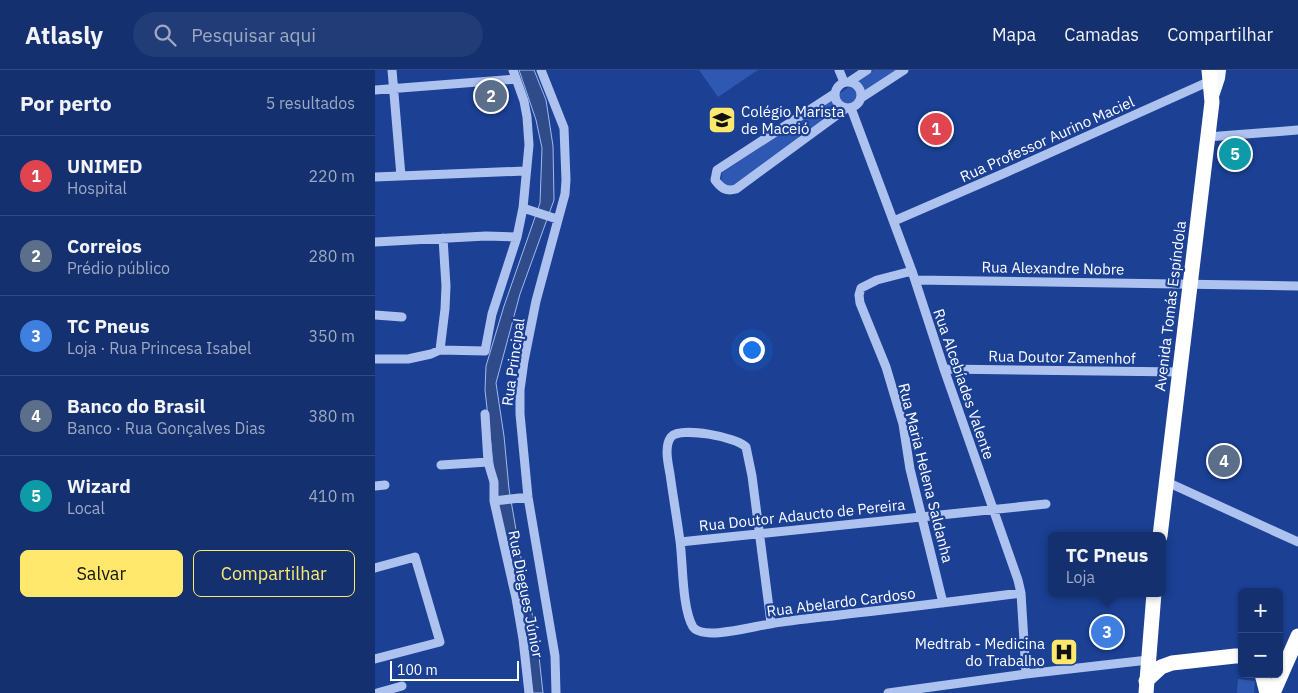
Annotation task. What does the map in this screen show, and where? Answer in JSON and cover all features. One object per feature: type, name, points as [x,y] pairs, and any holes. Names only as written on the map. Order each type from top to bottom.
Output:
[{"type":"highway","name":"Avenida Tomás Espíndola","points":[[1161,532],[1212,102],[1213,74]]},
{"type":"highway","points":[[1146,687],[1154,597]]},
{"type":"highway","points":[[1283,642],[1297,638]]},
{"type":"highway","points":[[1273,693],[1297,638]]},
{"type":"highway","points":[[1149,644],[1161,654],[1173,656],[1238,648]]},
{"type":"highway","points":[[1146,687],[1161,667],[1172,663],[1238,656]]},
{"type":"highway","points":[[1263,678],[1267,693]]},
{"type":"street","points":[[392,70],[401,176]]},
{"type":"street","name":"Rua Principal","points":[[541,70],[556,106],[565,137],[566,180],[565,194],[555,219],[535,301],[525,358],[520,414],[528,497],[555,656],[556,693]]},
{"type":"street","points":[[839,70],[847,82],[857,85],[861,91],[861,98],[858,104],[848,109],[736,189],[727,190],[719,186],[715,180],[717,170],[834,94],[836,89],[847,82],[867,70]]},
{"type":"street","points":[[861,98],[905,70]]},
{"type":"street","name":"Rua Professor Aurino Maciel","points":[[894,221],[1016,168],[1213,74]]},
{"type":"street","points":[[375,90],[514,75],[525,100],[529,144],[523,208],[517,237],[492,314],[485,351],[440,350],[408,359],[375,359]]},
{"type":"street","points":[[834,94],[837,104],[848,109]]},
{"type":"street","name":"Rua Alcebíades Valente","points":[[848,109],[894,221],[1018,580],[1021,593],[1027,674]]},
{"type":"street","points":[[1207,137],[1298,130]]},
{"type":"street","points":[[375,176],[525,171]]},
{"type":"street","points":[[523,208],[555,219]]},
{"type":"street","points":[[375,242],[486,236],[517,237]]},
{"type":"street","points":[[440,350],[446,294],[443,238]]},
{"type":"street","name":"Rua Alexandre Nobre","points":[[913,275],[1298,286]]},
{"type":"street","name":"Rua Maria Helena Saldanha","points":[[913,275],[877,280],[861,288],[859,295],[903,424],[910,469],[943,603]]},
{"type":"street","points":[[375,315],[402,318]]},
{"type":"street","name":"Rua Doutor Zamenhof","points":[[944,369],[1181,372]]},
{"type":"street","name":"Rua Diegues Júnior","points":[[485,414],[488,462],[494,482],[495,501],[516,598],[529,693]]},
{"type":"street","points":[[680,542],[668,463],[668,442],[677,433],[696,433],[736,439],[744,444],[749,453],[771,623]]},
{"type":"street","points":[[441,465],[488,462]]},
{"type":"street","points":[[1167,482],[1298,542]]},
{"type":"street","points":[[375,486],[385,486]]},
{"type":"street","points":[[495,501],[528,497]]},
{"type":"street","name":"Rua Doutor Adaucto de Pereira","points":[[680,542],[1046,504]]},
{"type":"street","name":"Rua Abelardo Cardoso","points":[[680,542],[689,615],[693,627],[698,631],[707,633],[726,632],[771,623],[1021,593]]},
{"type":"street","points":[[375,568],[415,557],[440,642],[375,659]]},
{"type":"street","points":[[888,693],[1148,660]]},
{"type":"street","points":[[377,693],[402,686]]},
{"type":"shaded area","points":[[519,70],[534,70],[546,100],[553,146],[554,200],[520,294],[496,383],[509,489],[537,638],[543,693],[530,693],[498,509],[485,390],[486,366],[504,306],[540,203],[542,148],[536,120]]},
{"type":"shaded area","points":[[699,70],[758,70],[718,97]]},
{"type":"shaded area","points":[[874,70],[908,70],[736,188],[721,184],[722,173]]},
{"type":"shaded area","points":[[1238,679],[1255,681],[1254,693],[1237,693]]},
{"type":"place","name":"Correios","points":[[491,96]]},
{"type":"place","name":"Colégio Marista de Maceió","points":[[722,120]]},
{"type":"place","name":"UNIMED","points":[[936,129]]},
{"type":"place","name":"Wizard","points":[[1235,154]]},
{"type":"place","name":"Banco do Brasil","points":[[1224,461]]},
{"type":"place","name":"TC Pneus","points":[[1107,632]]},
{"type":"place","name":"Medtrab - Medicina do Trabalho","points":[[1064,652]]}]
